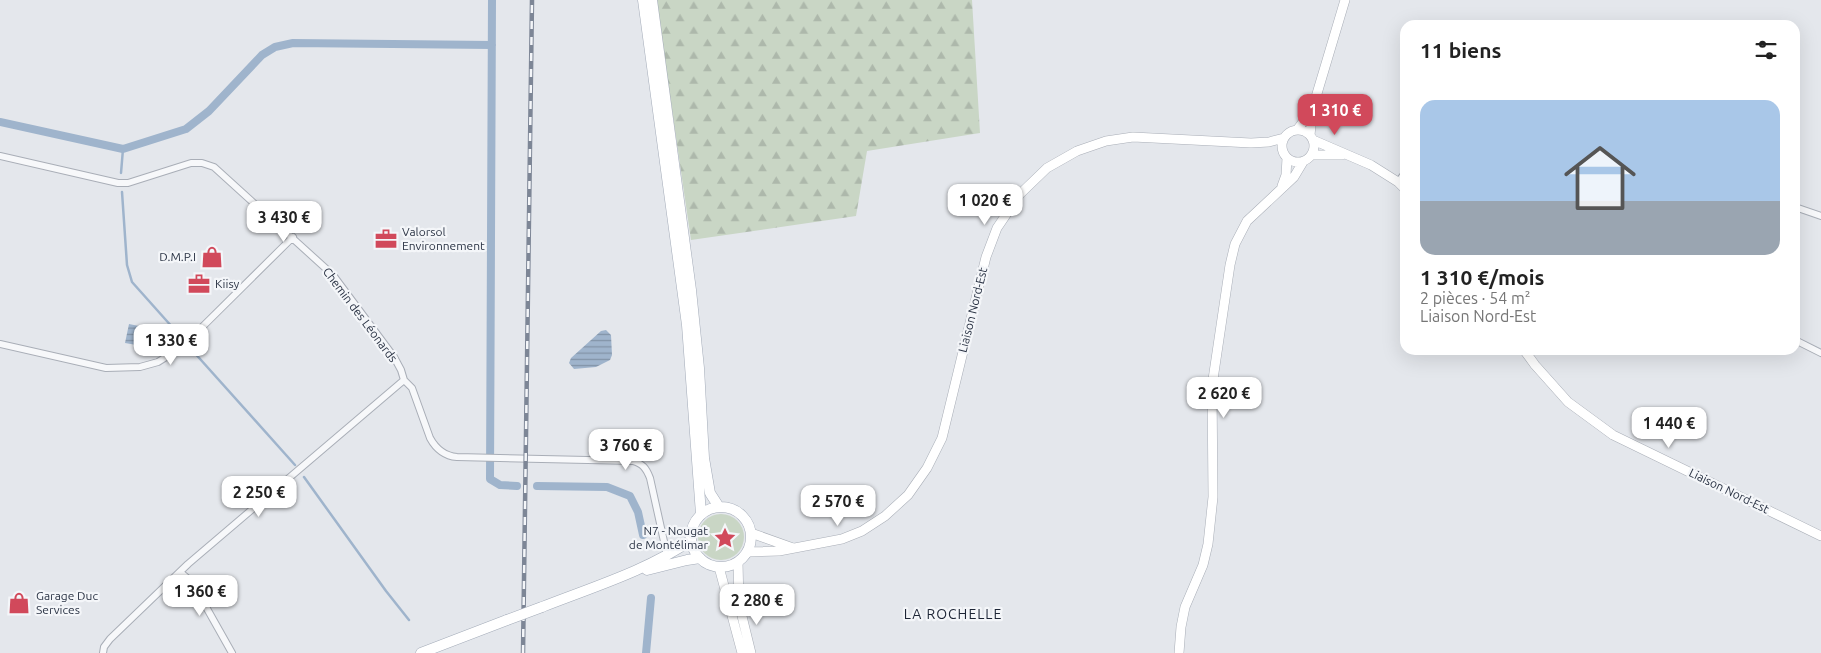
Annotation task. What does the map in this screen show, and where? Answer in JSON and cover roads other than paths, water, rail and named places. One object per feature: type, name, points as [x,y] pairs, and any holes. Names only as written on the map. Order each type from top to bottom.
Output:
[{"type":"main road","points":[[643,0],[687,325],[701,514]]},
{"type":"main road","points":[[652,0],[691,290],[706,468],[710,493],[719,507]]},
{"type":"main road","points":[[1312,156],[1314,148],[1312,138],[1313,107],[1345,0]]},
{"type":"main road","points":[[1297,130],[1313,107]]},
{"type":"main road","points":[[1281,188],[1286,174],[1286,155],[1282,146],[1284,138],[1297,130],[1304,131],[1312,138],[1345,155],[1371,165],[1398,182]]},
{"type":"main road","name":"Liaison Nord-Est","points":[[748,552],[779,551],[842,539],[862,531],[885,516],[908,495],[927,468],[942,438],[986,256],[997,228],[1020,194],[1047,168],[1077,151],[1106,141],[1132,137],[1251,143],[1269,142],[1284,138]]},
{"type":"main road","name":"Liaison Nord-Est","points":[[1251,143],[1286,155]]},
{"type":"main road","points":[[1286,155],[1295,162],[1303,162]]},
{"type":"main road","points":[[1180,653],[1181,627],[1185,607],[1203,564],[1208,544],[1213,497],[1212,386],[1230,265],[1236,244],[1247,221],[1294,176],[1303,162],[1312,156],[1345,155]]},
{"type":"main road","name":"Liaison Nord-Est","points":[[1527,355],[1534,365],[1568,402],[1613,435],[1821,536]]},
{"type":"main road","points":[[719,507],[726,507],[740,514],[746,519],[752,533],[748,552],[738,562],[729,566],[719,567],[706,563],[700,558],[691,540],[694,525],[701,514],[719,507]]},
{"type":"main road","points":[[752,533],[796,548]]},
{"type":"main road","points":[[421,653],[617,578],[666,555],[691,540]]},
{"type":"main road","points":[[617,578],[663,565],[700,558]]},
{"type":"main road","points":[[738,562],[739,604],[751,653]]},
{"type":"main road","points":[[719,567],[742,653]]},
{"type":"street","name":"Chemin des Léonards","points":[[0,156],[118,183],[128,183],[191,163],[202,163],[214,167],[333,275],[394,357],[404,380],[412,388],[434,445],[449,456],[633,460],[646,468],[650,478],[666,555]]},
{"type":"street","points":[[1800,209],[1821,216]]},
{"type":"street","points":[[0,344],[106,368],[140,367],[158,362],[182,347],[293,237]]},
{"type":"street","points":[[1800,342],[1821,352]]},
{"type":"street","points":[[103,653],[104,647],[110,639],[180,572],[404,380]]},
{"type":"street","points":[[180,572],[195,587],[232,653]]},
{"type":"water","points":[[129,324],[163,331],[159,349],[125,343]]},
{"type":"water","points":[[606,330],[611,335],[612,355],[610,360],[596,367],[574,369],[569,363],[571,358],[601,331]]},
{"type":"waterway","points":[[492,0],[490,479],[500,485],[517,486]]},
{"type":"waterway","points":[[0,122],[123,149],[186,129],[209,111],[262,55],[275,47],[293,43],[492,45]]},
{"type":"waterway","points":[[121,173],[123,149]]},
{"type":"waterway","points":[[122,192],[127,265],[132,282],[182,338]]},
{"type":"waterway","points":[[192,350],[295,465]]},
{"type":"waterway","points":[[304,477],[409,620]]},
{"type":"waterway","points":[[537,486],[607,487],[630,496],[638,512],[643,535]]},
{"type":"waterway","points":[[646,653],[651,598]]},
{"type":"railway","points":[[523,653],[532,0]]},
{"type":"place","name":"Valorsol Environnement","points":[[386,239]]},
{"type":"place","name":"D.M.P.I","points":[[212,257]]},
{"type":"place","name":"Kiisy","points":[[199,284]]},
{"type":"place","name":"N7 - Nougat de Montélimar","points":[[725,538]]},
{"type":"place","name":"Garage Duc Services","points":[[19,603]]},
{"type":"district","name":"LA ROCHELLE","points":[[953,614]]}]
